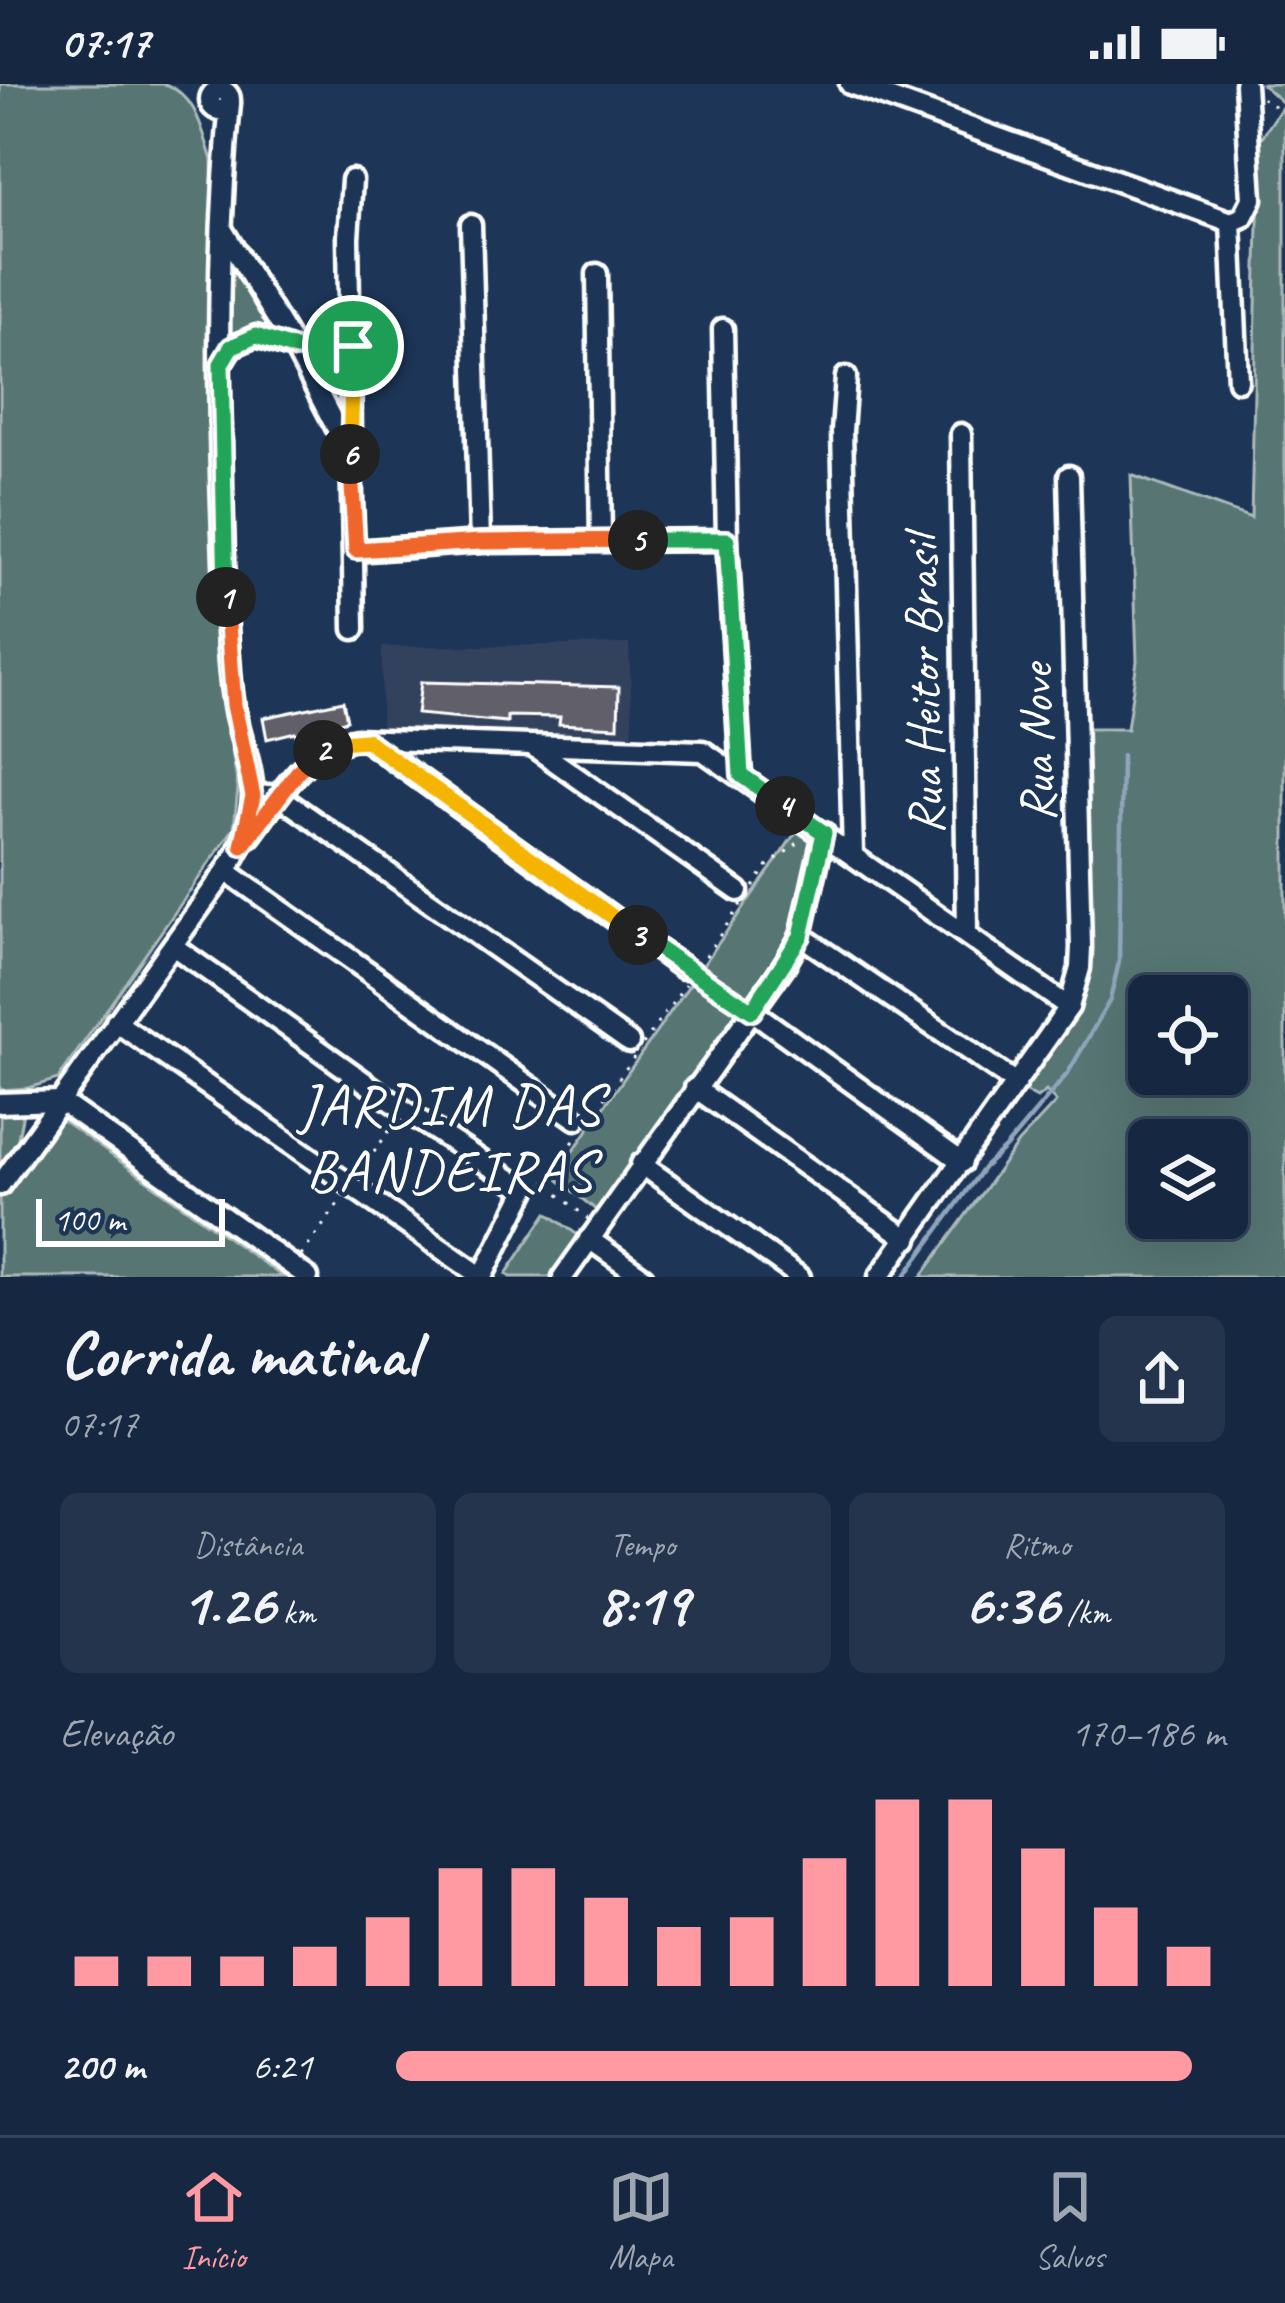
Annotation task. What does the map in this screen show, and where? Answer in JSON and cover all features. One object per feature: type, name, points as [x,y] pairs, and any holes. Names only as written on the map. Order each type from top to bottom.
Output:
[{"type":"street","points":[[192,84],[222,95],[227,634],[234,705],[253,796],[242,846]]},
{"type":"street","points":[[850,84],[1231,222],[1243,217],[1252,200],[1246,85]]},
{"type":"street","points":[[352,180],[348,237],[355,629]]},
{"type":"street","points":[[1231,222],[1238,381]]},
{"type":"street","points":[[471,225],[480,542]]},
{"type":"street","points":[[222,228],[295,349],[350,454]]},
{"type":"street","points":[[597,274],[601,540]]},
{"type":"street","points":[[722,329],[727,540],[741,775]]},
{"type":"street","points":[[221,364],[231,347],[256,336],[295,349],[353,346]]},
{"type":"street","points":[[846,377],[842,431],[853,855]]},
{"type":"street","name":"Rua Heitor Brasil","points":[[961,434],[967,935]]},
{"type":"street","name":"Rua Nove","points":[[1069,476],[1081,947],[1069,1006]]},
{"type":"street","points":[[356,550],[480,542],[727,540]]},
{"type":"street","points":[[366,740],[688,971]]},
{"type":"street","points":[[0,1185],[279,796],[300,769],[327,747],[366,740],[534,748],[688,748],[716,757],[1069,1006],[879,1277]]},
{"type":"street","points":[[534,748],[743,895]]},
{"type":"street","points":[[253,796],[279,796],[629,1042]]},
{"type":"street","points":[[563,1277],[801,936],[821,831]]},
{"type":"street","points":[[226,871],[576,1119]]},
{"type":"street","points":[[801,936],[1016,1082]]},
{"type":"street","points":[[116,1022],[482,1277],[536,1186],[404,1110],[173,946]]},
{"type":"street","points":[[752,1011],[962,1162]]},
{"type":"street","points":[[695,1088],[908,1239]]},
{"type":"street","points":[[0,1103],[59,1101],[308,1277]]},
{"type":"street","points":[[641,1163],[800,1277]]},
{"type":"street","points":[[594,1232],[643,1277]]},
{"type":"path","points":[[1246,85],[1285,114]]},
{"type":"path","points":[[594,1232],[536,1186],[743,895],[766,867],[821,831]]},
{"type":"path","points":[[688,971],[752,1011]]},
{"type":"shaded area","points":[[629,644],[633,740],[381,731],[382,647]]},
{"type":"green space","points":[[0,84],[165,84],[191,105],[201,126],[212,160],[220,678],[238,788],[234,828],[58,1079],[0,1090]]},
{"type":"green space","points":[[1262,84],[1285,84],[1285,1277],[921,1277],[1018,1143],[1056,1102],[1046,1091],[1037,1098],[1024,1091],[1078,1015],[1088,982],[1086,729],[1127,729],[1137,661],[1131,475],[1251,518],[1260,140],[1284,104]]},
{"type":"green space","points":[[231,260],[274,329],[249,329],[229,342]]},
{"type":"green space","points":[[799,828],[811,837],[816,849],[787,953],[601,1214],[555,1177]]},
{"type":"green space","points":[[23,1113],[18,1138],[35,1153],[61,1119],[283,1277],[0,1277],[0,1114]]},
{"type":"green space","points":[[547,1213],[582,1238],[555,1277],[510,1277],[506,1274]]},
{"type":"building","points":[[421,682],[619,687],[618,727],[559,724],[560,717],[507,716],[507,722],[417,714]]},
{"type":"building","points":[[343,701],[347,720],[297,738],[295,732],[267,739],[263,718]]},
{"type":"waterway","points":[[904,1277],[984,1167],[1068,1073],[1110,1000],[1119,962],[1122,756]]},
{"type":"district","name":"JARDIM DAS BANDEIRAS","points":[[451,1137]]},
{"type":"route","points":[[256,336],[295,349],[353,346],[350,454],[356,550],[480,542],[727,540],[741,775],[824,833],[801,936],[752,1011],[683,968],[366,740],[340,742],[312,758],[242,846],[253,796],[234,705],[227,634],[221,364],[231,347],[256,336]]}]
